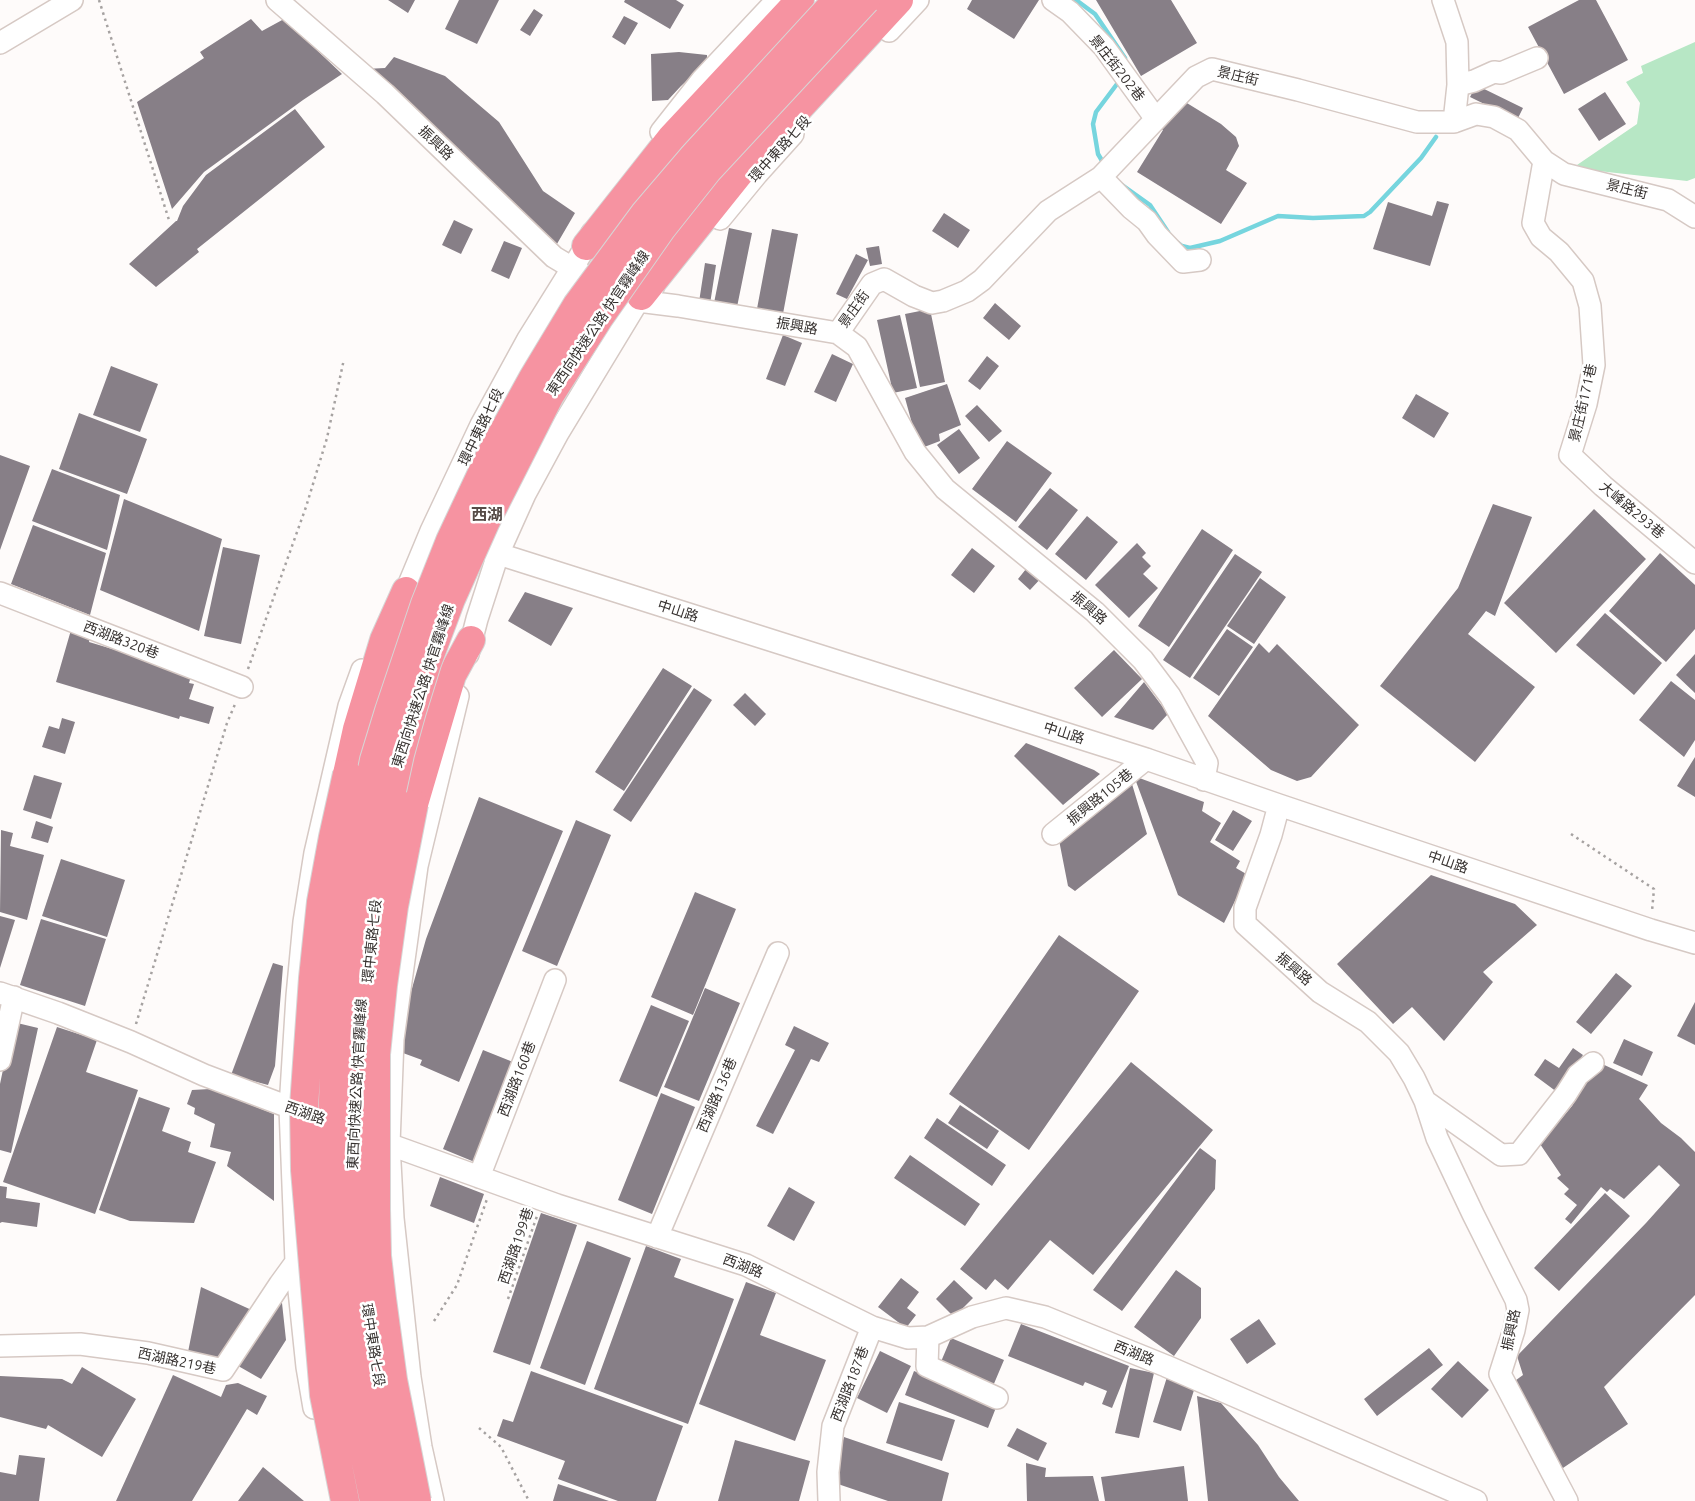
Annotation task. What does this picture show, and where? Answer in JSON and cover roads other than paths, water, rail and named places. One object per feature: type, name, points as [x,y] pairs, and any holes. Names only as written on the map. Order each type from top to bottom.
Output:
[{"type":"highway","points":[[586,246],[672,137],[800,0]]},
{"type":"highway","name":"東西向快速公路 快官霧峰線","points":[[374,1501],[351,1391],[342,1323],[331,1198],[331,1145],[338,990],[352,866],[374,760],[389,711],[425,604],[450,541],[490,456],[533,378],[577,305],[645,213],[686,164],[837,0]]},
{"type":"highway","name":"東西向快速公路 快官霧峰線","points":[[397,1501],[372,1380],[360,1297],[354,1228],[353,1165],[356,1063],[374,872],[400,754],[412,711],[427,663],[451,599],[485,523],[550,395],[599,318],[662,228],[708,170],[866,0]]},
{"type":"highway","points":[[640,298],[746,165],[899,0]]},
{"type":"highway","points":[[345,1501],[324,1395],[305,1170],[304,1106],[313,978],[321,902],[333,837],[357,729],[384,640],[406,590]]},
{"type":"highway","points":[[418,1501],[393,1380],[382,1299],[376,1209],[376,1054],[382,985],[394,906],[414,804],[452,674],[471,640]]},
{"type":"street","points":[[0,42],[72,0]]},
{"type":"street","name":"振興路","points":[[277,0],[385,94],[554,257],[572,269],[640,298],[838,333],[857,347],[915,452],[945,489],[1095,612],[1143,660],[1170,696],[1207,762],[1204,780]]},
{"type":"street","name":"環中東路七段","points":[[333,1501],[307,1367],[296,1262],[290,1108],[296,996],[304,922],[315,853],[349,706],[371,644],[406,590],[431,531],[481,425],[528,339],[586,246],[604,204],[702,80],[777,0]]},
{"type":"street","name":"環中東路七段","points":[[586,246],[639,205],[712,122],[826,0]]},
{"type":"street","name":"環中東路七段","points":[[640,298],[640,274],[667,234],[712,176],[874,0]]},
{"type":"street","name":"環中東路七段","points":[[433,1501],[421,1447],[410,1377],[393,1218],[389,1144],[393,1039],[417,866],[476,619],[498,554],[525,494],[558,433],[640,298],[676,274],[756,174],[918,0]]},
{"type":"street","name":"景庄街202巷","points":[[1053,0],[1070,12],[1104,47],[1156,119]]},
{"type":"street","points":[[1443,0],[1456,42],[1458,85],[1454,122]]},
{"type":"street","points":[[1458,85],[1474,81],[1494,72],[1501,73],[1537,58]]},
{"type":"street","name":"景庄街","points":[[838,333],[872,284],[884,279],[914,296],[932,303],[943,301],[967,291],[982,280],[1048,211],[1101,177],[1196,77],[1212,69],[1417,122],[1454,122],[1476,114],[1494,117],[1518,130],[1544,161],[1564,174],[1668,200],[1695,216]]},
{"type":"street","name":"景庄街171巷","points":[[1544,161],[1533,223],[1541,237],[1559,252],[1583,281],[1590,306],[1594,365],[1586,404],[1570,455]]},
{"type":"street","points":[[1101,177],[1131,208],[1147,221],[1157,235],[1183,262],[1200,260]]},
{"type":"street","name":"大峰路293巷","points":[[1570,455],[1602,486],[1695,563]]},
{"type":"street","name":"中山路","points":[[431,531],[498,554],[1146,759],[1651,930],[1695,943]]},
{"type":"street","name":"環中東路七段","points":[[403,1501],[378,1379],[365,1297],[359,1228],[361,1064],[366,1002],[379,874],[418,713],[460,594],[498,554]]},
{"type":"street","name":"環中東路七段","points":[[361,1501],[335,1315],[325,1197],[326,1064],[330,990],[352,820],[373,728],[400,648],[406,590]]},
{"type":"street","name":"西湖路320巷","points":[[0,593],[242,687]]},
{"type":"street","name":"振興路105巷","points":[[1053,834],[1146,759]]},
{"type":"street","name":"振興路","points":[[1279,805],[1272,835],[1245,908],[1245,924],[1320,992],[1368,1022],[1399,1053],[1425,1101],[1441,1146],[1516,1300],[1518,1310],[1514,1330],[1500,1374],[1568,1501]]},
{"type":"street","name":"西湖路136巷","points":[[657,1237],[778,953]]},
{"type":"street","name":"西湖路160巷","points":[[486,1180],[555,980]]},
{"type":"street","points":[[0,1060],[7,995]]},
{"type":"street","name":"西湖路","points":[[7,995],[130,1042],[204,1075],[486,1180],[746,1265],[872,1327],[908,1338],[928,1337],[972,1317],[1006,1308],[1045,1317],[1166,1366],[1476,1501]]},
{"type":"street","name":"振興路","points":[[1425,1101],[1501,1155],[1519,1154],[1566,1094],[1578,1075],[1593,1063]]},
{"type":"street","name":"西湖路219巷","points":[[0,1346],[80,1344],[148,1353],[223,1370],[296,1262]]},
{"type":"street","name":"西湖路187巷","points":[[829,1501],[828,1472],[833,1426],[872,1327]]},
{"type":"street","points":[[928,1337],[927,1366],[997,1398]]},
{"type":"waterway","points":[[1076,0],[1095,14],[1125,58]]},
{"type":"waterway","points":[[1104,164],[1098,154],[1093,124],[1096,112],[1120,80]]},
{"type":"waterway","points":[[1178,243],[1190,248],[1220,241],[1278,216],[1313,218],[1364,216],[1421,158],[1436,137]]},
{"type":"waterway","points":[[1122,185],[1150,205],[1168,232]]},
{"type":"district","name":"西湖","points":[[487,515]]}]
